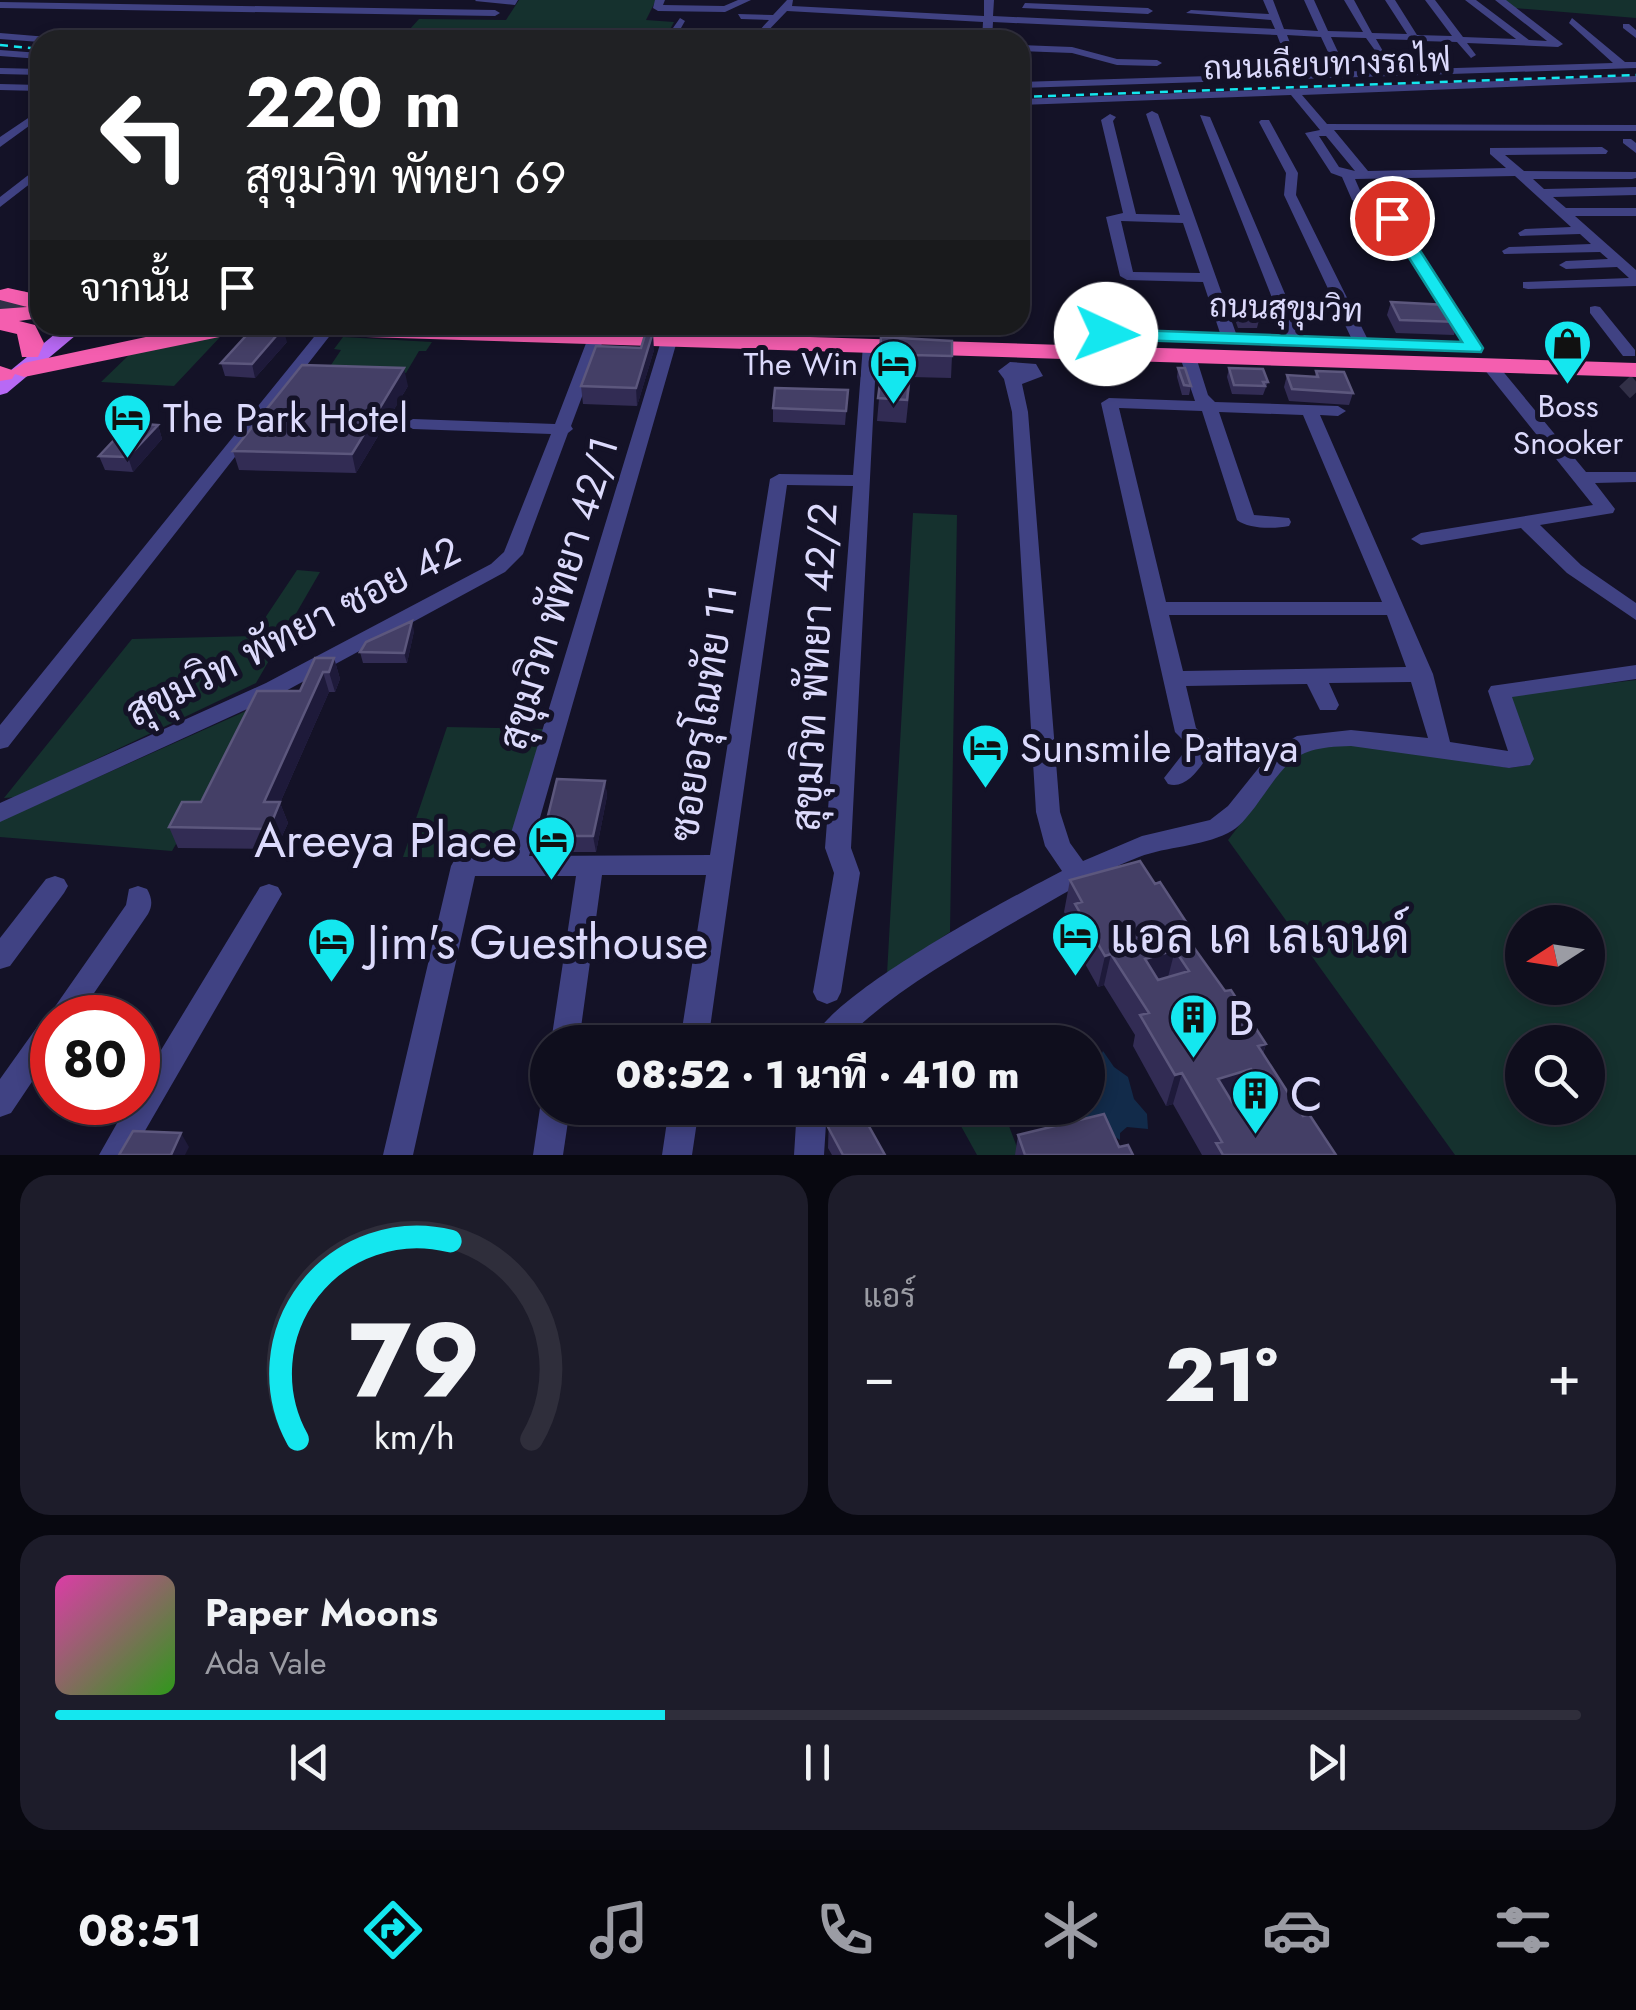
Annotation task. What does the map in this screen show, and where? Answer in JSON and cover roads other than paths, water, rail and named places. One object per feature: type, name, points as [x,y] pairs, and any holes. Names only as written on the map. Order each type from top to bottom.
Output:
[{"type":"highway","points":[[9,373],[32,343],[15,304]]},
{"type":"highway","name":"ถนนสุขุมวิท","points":[[1030,330],[1362,344],[1482,357],[1628,365]]},
{"type":"highway","points":[[9,373],[195,335]]},
{"type":"highway","name":"ถนนสุขุมวิท","points":[[495,335],[669,341],[802,335]]},
{"type":"highway","name":"ถนนสุขุมวิท","points":[[731,335],[837,339],[855,335]]},
{"type":"highway","name":"ถนนสุขุมวิท","points":[[879,335],[1023,373],[1193,357],[1482,357]]},
{"type":"main road","points":[[9,373],[51,335]]},
{"type":"main road","points":[[9,373],[64,335]]},
{"type":"street","points":[[35,0],[74,4]]},
{"type":"street","points":[[398,0],[515,2]]},
{"type":"street","points":[[659,4],[730,5],[746,0]]},
{"type":"street","points":[[988,27],[990,0]]},
{"type":"street","points":[[1309,0],[1333,52]]},
{"type":"street","points":[[1349,0],[1379,53]]},
{"type":"street","points":[[1390,0],[1424,53]]},
{"type":"street","points":[[1430,0],[1471,55]]},
{"type":"street","points":[[1470,0],[1544,56]]},
{"type":"street","points":[[1500,0],[1590,66]]},
{"type":"street","points":[[1189,5],[1269,2],[1286,48]]},
{"type":"street","points":[[1025,20],[1025,3],[1147,6],[1148,26]]},
{"type":"street","points":[[1229,3],[1240,43]]},
{"type":"street","points":[[210,30],[242,4]]},
{"type":"street","points":[[0,5],[242,4],[495,12]]},
{"type":"street","points":[[766,30],[788,4],[988,27]]},
{"type":"street","points":[[1065,4],[1065,22]]},
{"type":"street","points":[[1106,5],[1107,23]]},
{"type":"street","points":[[1189,5],[1232,15],[1274,16]]},
{"type":"street","points":[[1189,5],[1193,28]]},
{"type":"street","points":[[0,12],[458,24]]},
{"type":"street","points":[[741,16],[776,18]]},
{"type":"street","points":[[806,22],[988,27],[1025,20],[1557,43]]},
{"type":"street","points":[[675,30],[680,21]]},
{"type":"street","points":[[1572,21],[1622,65]]},
{"type":"street","points":[[1626,26],[1636,35]]},
{"type":"street","points":[[0,36],[30,38]]},
{"type":"street","points":[[1083,36],[1216,42]]},
{"type":"street","points":[[1030,48],[1072,50],[1117,62],[1157,63]]},
{"type":"street","points":[[0,53],[30,55]]},
{"type":"street","name":"ถนนเลียบทางรถไฟ","points":[[1030,85],[1636,64]]},
{"type":"street","points":[[0,71],[30,72]]},
{"type":"street","name":"ถนนเลียบทางรถไฟ","points":[[1030,102],[1636,79]]},
{"type":"street","points":[[0,87],[30,88]]},
{"type":"street","points":[[0,106],[30,90]]},
{"type":"street","points":[[1295,93],[1365,175]]},
{"type":"street","points":[[1257,94],[1292,173],[1290,195],[1362,344]]},
{"type":"street","points":[[1152,114],[1230,338]]},
{"type":"street","points":[[1204,116],[1297,341]]},
{"type":"street","points":[[1110,117],[1107,120],[1130,217]]},
{"type":"street","points":[[0,142],[30,120]]},
{"type":"street","points":[[1632,174],[1516,170],[1346,175],[1335,170],[1311,133],[1636,128]]},
{"type":"street","points":[[1602,151],[1494,151],[1636,280]]},
{"type":"street","points":[[1391,156],[1407,174]]},
{"type":"street","points":[[1516,170],[1568,164]]},
{"type":"street","points":[[1346,175],[1358,197],[1392,218],[1482,357],[1606,508],[1421,539]]},
{"type":"street","points":[[0,203],[30,178]]},
{"type":"street","points":[[1542,193],[1636,191]]},
{"type":"street","points":[[1562,212],[1636,212]]},
{"type":"street","points":[[1188,219],[1114,216],[1128,276],[1209,278]]},
{"type":"street","points":[[1525,233],[1582,230]]},
{"type":"street","points":[[1509,251],[1604,248]]},
{"type":"street","points":[[1566,265],[1620,263]]},
{"type":"street","points":[[1528,285],[1636,280]]},
{"type":"street","points":[[1595,310],[1628,365]]},
{"type":"street","points":[[0,741],[323,335]]},
{"type":"street","name":"สุขุมวิท พัทยา 42/2","points":[[827,992],[847,873],[838,848],[868,335]]},
{"type":"street","name":"สุขุมวิท พัทยา ซอย 42","points":[[0,814],[260,695],[492,572],[513,554],[596,338]]},
{"type":"street","name":"สุขุมวิท พัทยา 42/1","points":[[514,865],[669,341]]},
{"type":"street","points":[[1193,357],[1200,398],[1208,405],[1246,520],[1282,522]]},
{"type":"street","points":[[1023,373],[1020,412],[1048,812],[1058,846],[1078,873]]},
{"type":"street","points":[[1176,778],[1204,744],[1186,732],[1109,402],[1338,411]]},
{"type":"street","points":[[1309,410],[1396,608],[1422,674],[1440,739]]},
{"type":"street","points":[[413,424],[564,428]]},
{"type":"street","points":[[1582,478],[1636,477]]},
{"type":"street","name":"ซอยอรุโณทัย 11","points":[[696,1025],[778,478],[862,480]]},
{"type":"street","points":[[1525,522],[1574,568],[1636,613]]},
{"type":"street","points":[[1157,609],[1396,608]]},
{"type":"street","points":[[840,1025],[911,975],[1078,873],[1136,847],[1225,824],[1299,743],[1347,738],[1522,759],[1500,691],[1636,672]]},
{"type":"street","points":[[1314,674],[1328,705]]},
{"type":"street","points":[[1174,679],[1422,674]]},
{"type":"street","points":[[567,1025],[591,863]]},
{"type":"street","points":[[398,1155],[464,866],[720,865]]},
{"type":"street","points":[[0,958],[55,886]]},
{"type":"street","points":[[114,1155],[269,894]]},
{"type":"street","points":[[77,995],[138,907],[138,896]]},
{"type":"street","points":[[0,1103],[30,1060]]},
{"type":"street","points":[[548,1155],[552,1125]]},
{"type":"street","points":[[677,1155],[681,1125]]},
{"type":"street","points":[[810,1155],[811,1125]]},
{"type":"water","points":[[1105,1054],[1128,1077],[1134,1099],[1147,1114],[1148,1129],[1127,1127],[1120,1133],[1120,1140],[1097,1125],[1105,1125]]},
{"type":"tunnel","points":[[0,303],[30,304]]},
{"type":"tunnel","points":[[1625,381],[1636,393]]},
{"type":"railway","points":[[0,45],[30,48]]},
{"type":"railway","points":[[1030,97],[1636,75]]},
{"type":"place","name":"Boss Snooker","points":[[1568,386]]},
{"type":"place","name":"The Win","points":[[893,406]]},
{"type":"place","name":"The Park Hotel","points":[[128,460]]},
{"type":"place","name":"Sunsmile Pattaya","points":[[985,790]]},
{"type":"place","name":"Areeya Place","points":[[552,882]]},
{"type":"place","name":"แอล เค เลเจนด์","points":[[1075,978]]},
{"type":"place","name":"Jim's Guesthouse","points":[[332,984]]},
{"type":"place","name":"B","points":[[1193,1060]]},
{"type":"place","name":"C","points":[[1255,1136]]}]
